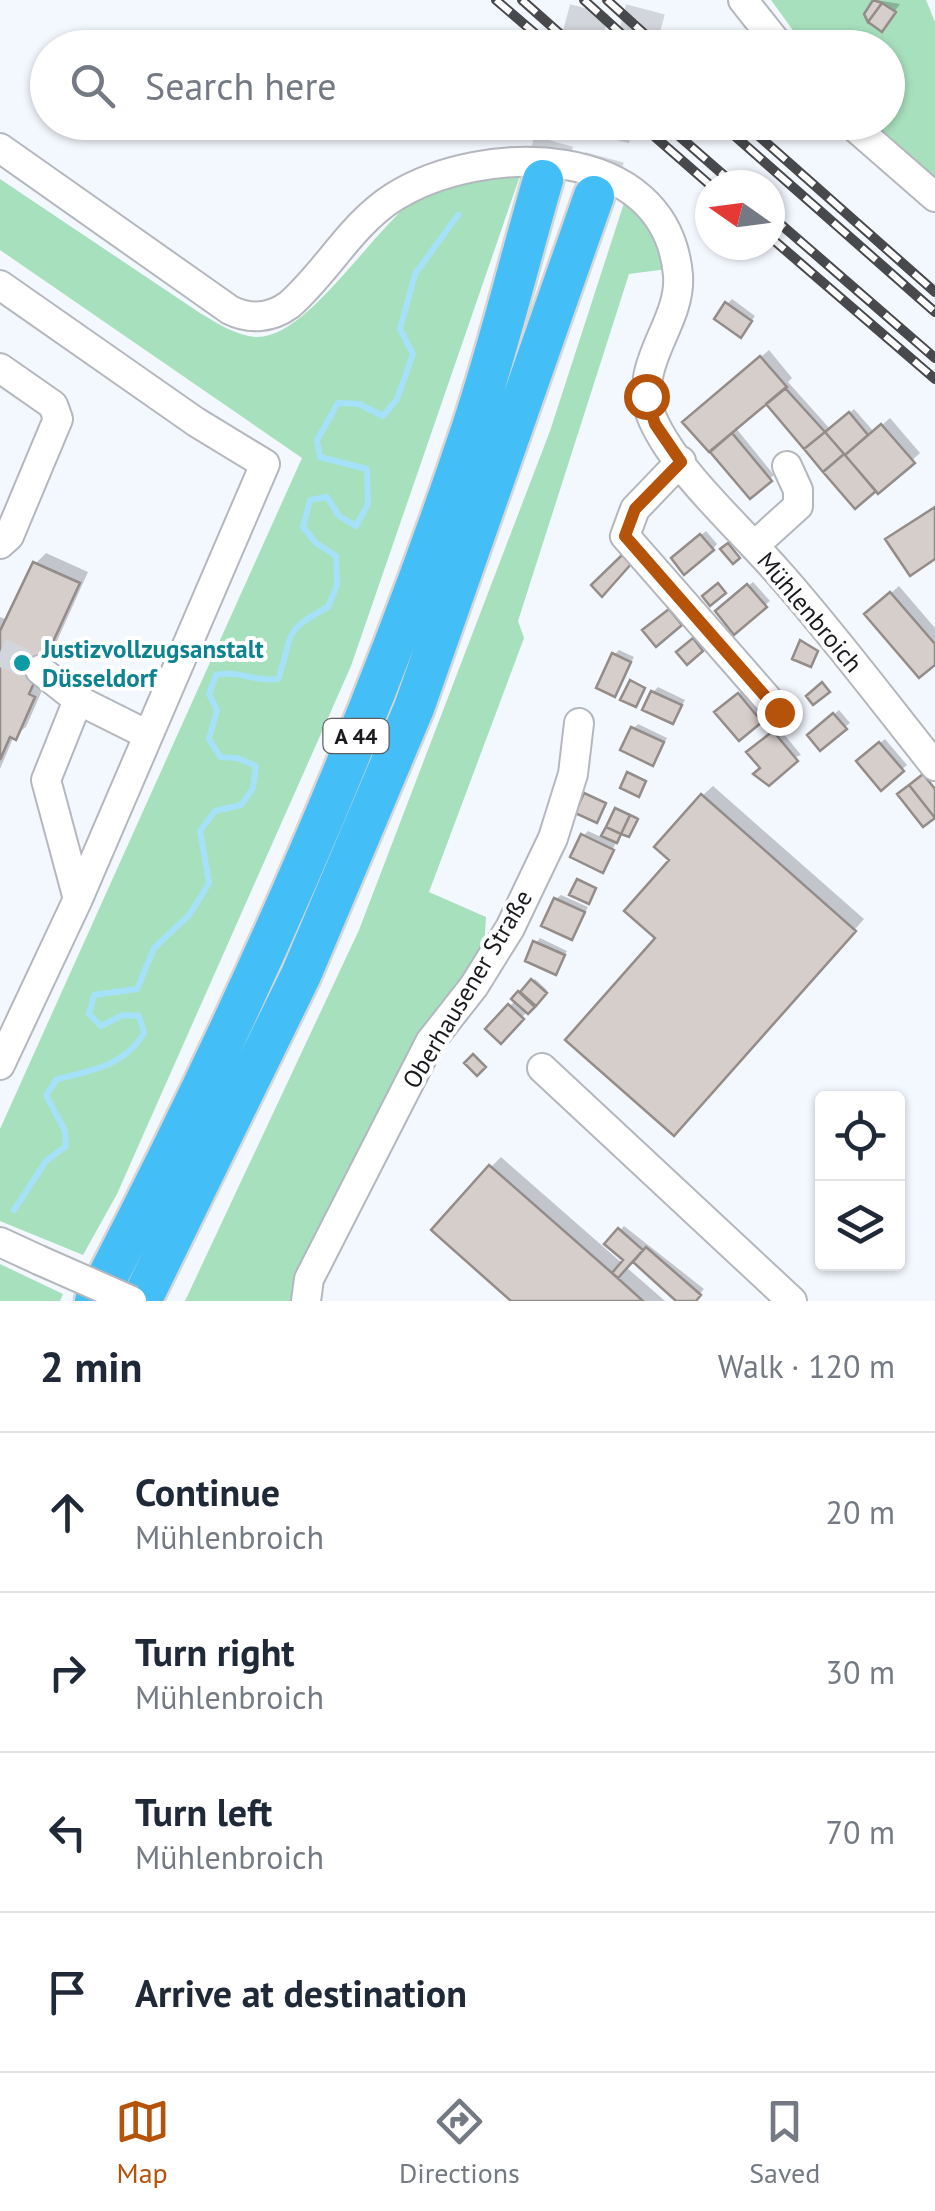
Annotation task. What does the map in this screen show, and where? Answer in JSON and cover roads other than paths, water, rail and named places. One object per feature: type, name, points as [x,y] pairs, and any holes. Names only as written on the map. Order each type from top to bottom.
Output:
[{"type":"highway","name":"A 44","points":[[126,1292],[374,693],[472,426],[543,180]]},
{"type":"highway","name":"A 44","points":[[126,1292],[300,975],[414,708],[594,196]]},
{"type":"street","points":[[743,0],[767,30]]},
{"type":"street","points":[[867,140],[935,197]]},
{"type":"street","name":"Mühlenbroich","points":[[0,148],[230,310],[252,318],[271,315],[289,305],[352,234],[395,196],[454,168],[498,160],[559,164],[629,191],[649,207],[667,233],[678,274],[677,291],[650,364],[646,396],[655,424],[681,462],[935,766]]},
{"type":"street","points":[[0,285],[196,422],[265,464],[78,899],[0,1065]]},
{"type":"street","points":[[0,368],[53,405],[58,419],[9,536],[0,544]]},
{"type":"street","points":[[681,462],[635,509],[625,536],[779,712]]},
{"type":"street","points":[[755,546],[798,506],[798,490],[786,466]]},
{"type":"street","points":[[40,670],[78,700],[146,734]]},
{"type":"street","points":[[78,700],[46,780],[78,899]]},
{"type":"street","name":"Oberhausener Straße","points":[[306,1301],[309,1279],[430,1042],[474,986],[510,928],[552,838],[573,774],[579,723]]},
{"type":"street","points":[[542,1068],[792,1301]]},
{"type":"street","points":[[0,1242],[126,1292]]},
{"type":"waterway","points":[[14,1210],[46,1161],[66,1146],[65,1131],[46,1095],[57,1079],[117,1060],[144,1033],[139,1016],[123,1015],[101,1026],[89,1014],[94,995],[137,989],[154,948],[190,914],[209,883],[200,831],[215,811],[241,805],[253,788],[256,766],[237,758],[220,757],[209,739],[217,710],[209,694],[216,675],[278,679],[295,629],[328,607],[337,585],[336,556],[316,543],[303,527],[310,500],[327,497],[339,516],[356,526],[368,504],[367,469],[320,457],[317,440],[338,403],[359,404],[383,416],[397,399],[413,354],[400,329],[415,274],[458,215]]},
{"type":"tunnel","points":[[584,30],[592,0]]},
{"type":"tunnel","points":[[640,30],[648,0]]},
{"type":"tunnel","points":[[543,180],[554,140]]},
{"type":"tunnel","points":[[594,196],[609,140]]},
{"type":"tunnel","points":[[0,652],[40,670]]},
{"type":"railway","points":[[496,0],[531,30]]},
{"type":"railway","points":[[522,0],[556,30]]},
{"type":"railway","points":[[584,0],[617,30]]},
{"type":"railway","points":[[607,0],[640,30]]},
{"type":"railway","points":[[659,140],[695,172]]},
{"type":"railway","points":[[684,140],[718,170]]},
{"type":"railway","points":[[739,140],[935,312]]},
{"type":"railway","points":[[763,140],[935,292]]},
{"type":"railway","points":[[785,228],[935,358]]},
{"type":"railway","points":[[785,250],[935,379]]},
{"type":"place","name":"Justizvollzugsanstalt Düsseldorf","points":[[22,663]]}]
